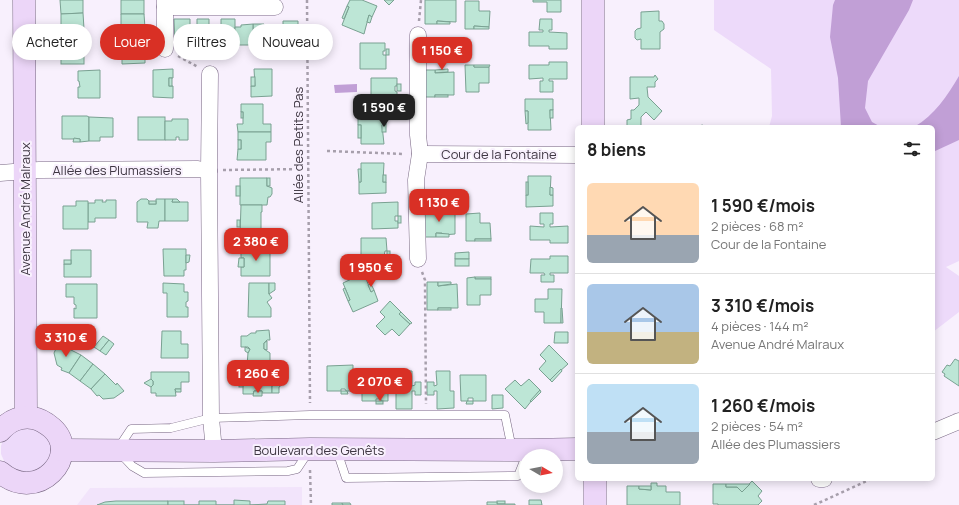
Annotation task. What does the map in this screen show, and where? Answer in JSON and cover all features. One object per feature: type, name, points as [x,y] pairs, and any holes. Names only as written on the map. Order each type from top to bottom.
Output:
[{"type":"street","name":"Avenue André Malraux","points":[[24,0],[26,417]]},
{"type":"street","points":[[593,0],[593,125]]},
{"type":"street","points":[[165,24],[165,3],[275,7]]},
{"type":"street","points":[[418,35],[418,135],[420,154],[416,180],[418,259]]},
{"type":"street","points":[[210,74],[208,171],[211,418],[214,451]]},
{"type":"street","name":"Cour de la Fontaine","points":[[420,154],[575,155]]},
{"type":"street","name":"Allée des Plumassiers","points":[[0,173],[25,171],[190,169],[208,171]]},
{"type":"street","points":[[0,472],[6,479],[15,484],[25,496],[37,485],[47,480],[55,471],[60,461],[62,450],[59,439],[54,430],[46,423],[36,418],[26,417],[14,420],[2,428]]},
{"type":"street","points":[[935,431],[959,420]]},
{"type":"street","name":"Boulevard des Genêts","points":[[62,450],[214,451],[310,449],[519,453]]},
{"type":"street","name":"Boulevard des Genêts","points":[[563,450],[575,449]]},
{"type":"street","points":[[595,481],[595,505]]},
{"type":"lane","points":[[310,449],[297,469],[288,471],[144,473],[132,466],[117,450],[131,429],[171,428],[211,418],[310,415],[505,415],[521,449]]},
{"type":"path","name":"Allée des Petits Pas","points":[[307,0],[310,415]]},
{"type":"path","points":[[418,35],[421,0]]},
{"type":"path","points":[[165,49],[210,74]]},
{"type":"path","points":[[327,151],[420,154]]},
{"type":"path","points":[[208,171],[309,169]]},
{"type":"path","points":[[418,259],[425,280],[426,415]]},
{"type":"path","points":[[310,449],[311,505]]},
{"type":"path","points":[[814,505],[866,481]]},
{"type":"shaded area","points":[[714,0],[959,0],[959,261],[946,267],[959,276],[959,312],[935,330],[935,125],[770,125],[772,116],[771,69],[714,30]]},
{"type":"shaded area","points":[[835,0],[913,0],[909,10],[868,81],[865,108],[872,122],[877,125],[841,125],[838,78],[830,37],[833,5]]},
{"type":"shaded area","points":[[959,76],[959,140],[935,151],[935,125],[917,125],[928,117],[945,98]]},
{"type":"shaded area","points":[[357,84],[357,92],[335,93],[334,85]]},
{"type":"shaded area","points":[[22,424],[44,432],[51,445],[51,453],[48,462],[35,473],[18,473],[5,463],[1,454],[1,446],[4,437]]},
{"type":"shaded area","points":[[302,487],[302,505],[77,505],[90,488]]},
{"type":"building","points":[[60,0],[83,0],[83,13],[61,14]]},
{"type":"building","points":[[121,0],[144,0],[144,14],[121,14]]},
{"type":"building","points":[[350,0],[362,0],[377,6],[372,17],[369,15],[364,34],[342,25]]},
{"type":"building","points":[[384,0],[394,0],[389,5]]},
{"type":"building","points":[[425,0],[456,0],[456,22],[437,21],[437,24],[425,24]]},
{"type":"building","points":[[533,0],[561,0],[561,12],[547,12],[547,2],[533,2]]},
{"type":"building","points":[[465,1],[479,1],[479,11],[490,11],[489,27],[474,26],[474,29],[465,29]]},
{"type":"building","points":[[347,6],[349,7],[344,19],[342,18]]},
{"type":"building","points":[[659,11],[659,21],[662,21],[664,24],[664,29],[660,32],[660,49],[641,49],[641,39],[637,40],[635,38],[635,31],[641,28],[641,12]]},
{"type":"building","points":[[83,13],[84,24],[61,24],[61,14]]},
{"type":"building","points":[[121,14],[144,14],[145,24],[121,24]]},
{"type":"building","points":[[369,15],[372,17],[370,23],[367,22]]},
{"type":"building","points":[[174,19],[190,19],[190,24],[174,24]]},
{"type":"building","points":[[197,19],[209,19],[209,24],[197,24]]},
{"type":"building","points":[[221,19],[235,19],[235,24],[221,24]]},
{"type":"building","points":[[540,19],[552,19],[552,30],[549,30],[549,32],[567,33],[567,49],[549,49],[549,46],[529,46],[529,32],[543,32],[543,30],[539,30]]},
{"type":"building","points":[[283,21],[298,21],[298,24],[283,24]]},
{"type":"building","points":[[437,21],[450,22],[450,24],[437,24]]},
{"type":"building","points":[[248,24],[248,45],[240,45],[241,25]]},
{"type":"building","points":[[474,26],[489,27],[489,29],[474,29]]},
{"type":"building","points":[[454,40],[468,40],[468,47],[454,47]]},
{"type":"building","points":[[360,43],[385,43],[385,51],[383,51],[383,55],[386,55],[386,69],[360,69]]},
{"type":"building","points":[[454,47],[468,47],[468,54],[454,54]]},
{"type":"building","points":[[386,49],[389,49],[389,55],[386,55]]},
{"type":"building","points":[[61,60],[84,60],[84,64],[61,64]]},
{"type":"building","points":[[122,60],[145,60],[145,63],[122,64]]},
{"type":"building","points":[[549,62],[567,62],[567,79],[549,79],[549,81],[553,81],[553,92],[540,92],[540,81],[543,81],[543,78],[529,79],[529,65],[549,65]]},
{"type":"building","points":[[465,65],[474,65],[474,67],[489,67],[489,83],[479,83],[479,92],[466,92]]},
{"type":"building","points":[[474,65],[490,65],[489,67],[474,67]]},
{"type":"building","points":[[173,69],[173,78],[169,78],[169,86],[173,86],[173,98],[153,97],[153,70]]},
{"type":"building","points":[[254,69],[272,69],[272,96],[251,97],[251,86],[255,86]]},
{"type":"building","points":[[448,69],[448,72],[435,73],[435,70]]},
{"type":"building","points":[[100,70],[100,98],[78,98],[78,87],[80,87],[78,81],[78,71]]},
{"type":"building","points":[[423,70],[435,70],[435,73],[454,72],[454,95],[435,95],[435,97],[423,97]]},
{"type":"building","points":[[655,75],[658,79],[655,82],[655,87],[647,87],[648,97],[662,111],[654,120],[646,112],[641,117],[641,125],[627,125],[627,120],[631,119],[631,110],[634,110],[639,105],[639,98],[630,99],[630,77],[654,77]]},
{"type":"building","points":[[251,77],[255,77],[255,86],[251,86]]},
{"type":"building","points":[[169,78],[172,78],[172,86],[169,86]]},
{"type":"building","points":[[371,78],[397,78],[397,86],[395,86],[395,91],[397,92],[397,104],[371,104]]},
{"type":"building","points":[[397,84],[401,84],[401,91],[397,91]]},
{"type":"building","points":[[435,95],[448,95],[448,97],[435,97]]},
{"type":"building","points":[[525,99],[553,99],[553,110],[550,110],[551,130],[528,130],[528,111],[525,111]]},
{"type":"building","points":[[241,104],[263,104],[263,124],[271,124],[271,132],[238,132],[237,124],[243,124]]},
{"type":"building","points":[[550,110],[553,110],[553,118],[550,118]]},
{"type":"building","points":[[525,111],[528,111],[528,123],[526,124]]},
{"type":"building","points":[[241,112],[243,112],[243,118],[241,118]]},
{"type":"building","points":[[358,113],[386,113],[386,125],[382,125],[384,144],[361,144],[361,125],[358,125]]},
{"type":"building","points":[[62,116],[89,117],[89,141],[80,142],[80,139],[62,139]]},
{"type":"building","points":[[89,117],[113,118],[113,137],[100,137],[100,141],[89,141]]},
{"type":"building","points":[[138,117],[165,117],[165,140],[138,140]]},
{"type":"building","points":[[172,119],[188,119],[188,140],[179,140],[179,137],[176,137],[176,140],[165,140],[165,121],[172,121]]},
{"type":"building","points":[[358,125],[361,125],[361,138],[358,138]]},
{"type":"building","points":[[382,125],[386,125],[386,132],[382,132]]},
{"type":"building","points":[[238,132],[271,132],[271,142],[266,142],[266,160],[237,160],[238,149],[241,149],[241,140],[238,140]]},
{"type":"building","points":[[74,138],[80,139],[80,142],[73,142]]},
{"type":"building","points":[[238,140],[241,140],[241,149],[238,149]]},
{"type":"building","points":[[361,163],[384,163],[383,182],[386,182],[386,193],[359,194],[359,182],[361,182]]},
{"type":"building","points":[[358,169],[361,169],[361,182],[359,182]]},
{"type":"building","points":[[383,175],[386,175],[386,182],[383,182]]},
{"type":"building","points":[[528,176],[551,176],[550,195],[553,195],[553,206],[526,207],[526,195],[528,195]]},
{"type":"building","points":[[240,178],[267,178],[267,186],[272,188],[272,194],[268,197],[267,205],[240,205]]},
{"type":"building","points":[[267,178],[270,178],[270,186],[267,186]]},
{"type":"building","points":[[526,182],[528,182],[528,195],[526,195]]},
{"type":"building","points":[[236,186],[240,186],[240,196],[236,196]]},
{"type":"building","points":[[550,187],[553,188],[553,195],[550,195]]},
{"type":"building","points":[[141,199],[147,199],[149,204],[156,204],[156,199],[165,199],[165,221],[159,221],[158,228],[147,228],[148,222],[137,222],[137,202]]},
{"type":"building","points":[[165,199],[173,199],[172,202],[188,202],[188,221],[165,221]]},
{"type":"building","points":[[173,199],[177,199],[180,202],[172,202]]},
{"type":"building","points":[[95,200],[103,200],[102,202],[106,202],[106,200],[116,200],[116,218],[95,218],[95,222],[88,222],[88,203],[95,203]]},
{"type":"building","points":[[76,201],[88,201],[88,229],[63,229],[63,206],[76,206]]},
{"type":"building","points":[[149,201],[156,201],[156,204],[149,204]]},
{"type":"building","points":[[398,202],[398,216],[395,216],[395,221],[398,221],[398,228],[372,229],[372,203]]},
{"type":"building","points":[[241,205],[262,205],[261,235],[240,235]]},
{"type":"building","points":[[424,209],[436,209],[435,212],[455,211],[455,234],[442,235],[442,233],[436,233],[436,237],[424,237]]},
{"type":"building","points":[[436,209],[449,209],[449,211],[435,212]]},
{"type":"building","points":[[480,213],[480,223],[490,223],[491,239],[475,239],[475,241],[466,241],[466,214]]},
{"type":"building","points":[[540,213],[553,213],[553,224],[550,224],[550,227],[568,226],[568,243],[550,243],[550,240],[530,240],[530,226],[544,227],[544,224],[540,224]]},
{"type":"building","points":[[398,216],[401,216],[401,223],[398,223]]},
{"type":"building","points":[[237,220],[240,220],[240,227],[237,227]]},
{"type":"building","points":[[436,233],[449,234],[449,237],[436,237]]},
{"type":"building","points":[[361,238],[386,238],[387,251],[385,251],[384,256],[387,256],[386,264],[361,264]]},
{"type":"building","points":[[475,239],[491,239],[491,241],[475,241]]},
{"type":"building","points":[[163,249],[186,249],[186,270],[184,270],[184,276],[164,276]]},
{"type":"building","points":[[241,249],[270,249],[270,276],[241,276],[241,267],[244,267],[244,258],[241,258]]},
{"type":"building","points":[[71,250],[91,250],[91,277],[64,277],[64,264],[71,264]]},
{"type":"building","points":[[387,251],[390,251],[390,258],[387,258]]},
{"type":"building","points":[[469,252],[469,259],[455,259],[455,253]]},
{"type":"building","points":[[186,255],[190,255],[189,262],[186,263]]},
{"type":"building","points":[[550,256],[568,256],[568,273],[550,273],[550,275],[554,275],[554,282],[541,282],[541,275],[545,275],[544,273],[530,273],[531,259],[550,259]]},
{"type":"building","points":[[239,258],[244,258],[244,267],[238,267]]},
{"type":"building","points":[[455,259],[469,259],[469,266],[455,266]]},
{"type":"building","points":[[64,260],[71,260],[71,264],[64,264]]},
{"type":"building","points":[[364,273],[371,292],[374,290],[378,301],[353,312],[343,283]]},
{"type":"building","points":[[475,277],[491,277],[491,279],[475,279]]},
{"type":"building","points":[[475,277],[475,279],[491,279],[491,295],[480,295],[480,305],[467,305],[467,278]]},
{"type":"building","points":[[427,282],[438,282],[438,286],[457,284],[458,308],[438,308],[438,310],[427,310]]},
{"type":"building","points":[[438,282],[451,282],[451,284],[438,286]]},
{"type":"building","points":[[163,283],[184,284],[184,292],[188,292],[186,307],[188,307],[188,317],[167,317],[167,293],[163,293]]},
{"type":"building","points":[[249,283],[269,283],[269,294],[272,298],[267,302],[271,308],[271,317],[248,317]]},
{"type":"building","points":[[269,283],[275,283],[275,290],[269,294]]},
{"type":"building","points":[[66,284],[97,284],[97,318],[74,318],[74,308],[76,309],[76,305],[74,304],[74,297],[66,297]]},
{"type":"building","points":[[371,284],[374,290],[371,292],[368,285]]},
{"type":"building","points":[[345,288],[350,300],[348,301],[343,289]]},
{"type":"building","points":[[548,289],[562,289],[561,323],[544,323],[544,312],[535,312],[535,299],[548,299]]},
{"type":"building","points":[[390,301],[401,312],[399,314],[410,324],[399,336],[392,329],[385,335],[376,326],[385,317],[380,312]]},
{"type":"building","points":[[438,308],[451,308],[451,310],[438,310]]},
{"type":"building","points":[[562,308],[563,323],[561,323]]},
{"type":"building","points":[[401,312],[412,323],[410,324],[399,314]]},
{"type":"building","points":[[269,330],[270,340],[267,340],[264,343],[264,349],[270,353],[270,364],[247,365],[248,353],[250,349],[248,347],[241,347],[241,336],[256,333],[256,331]]},
{"type":"building","points":[[162,331],[181,331],[181,344],[188,344],[188,358],[161,358]]},
{"type":"building","points":[[555,332],[568,332],[568,343],[554,343]]},
{"type":"building","points":[[103,336],[109,340],[100,351],[94,347]]},
{"type":"building","points":[[109,340],[114,344],[106,355],[100,351]]},
{"type":"building","points":[[267,341],[267,350],[264,349],[264,343]]},
{"type":"building","points":[[59,342],[81,355],[69,373],[61,370],[62,368],[57,365],[54,353]]},
{"type":"building","points":[[549,345],[568,364],[550,380],[539,369],[546,361],[540,355]]},
{"type":"building","points":[[245,347],[250,349],[248,353],[245,351]]},
{"type":"building","points":[[81,355],[93,364],[80,381],[69,373]]},
{"type":"building","points":[[955,359],[959,361],[959,386],[944,376],[945,374],[942,372],[947,365],[950,366]]},
{"type":"building","points":[[93,364],[105,374],[91,389],[80,381]]},
{"type":"building","points":[[353,365],[353,391],[341,389],[341,391],[327,391],[327,366]]},
{"type":"building","points":[[561,369],[562,371],[552,382],[550,380]]},
{"type":"building","points":[[272,370],[272,377],[276,381],[276,384],[272,386],[272,393],[254,391],[253,394],[243,394],[243,379],[239,379],[239,371]]},
{"type":"building","points":[[272,370],[279,370],[279,378],[283,381],[283,384],[279,387],[279,393],[272,393],[272,386],[276,384],[276,381],[272,377]]},
{"type":"building","points":[[398,371],[412,371],[412,386],[415,385],[415,382],[421,382],[421,395],[415,395],[415,391],[412,391],[412,409],[396,409],[396,391],[399,391]]},
{"type":"building","points":[[436,371],[450,371],[450,391],[454,391],[454,408],[437,409],[437,391],[434,391],[434,395],[427,395],[427,382],[434,382],[434,386],[437,385]]},
{"type":"building","points":[[151,372],[189,372],[189,382],[181,382],[181,389],[175,389],[176,396],[156,396],[156,393],[151,393],[153,381],[151,379]]},
{"type":"building","points":[[105,374],[116,385],[117,383],[124,391],[114,398],[103,399],[99,395],[97,396],[91,389]]},
{"type":"building","points":[[388,375],[388,401],[376,399],[376,401],[362,401],[362,376]]},
{"type":"building","points":[[460,375],[486,375],[486,401],[473,401],[473,398],[468,398],[468,401],[461,401]]},
{"type":"building","points":[[151,379],[153,381],[153,385],[151,387],[144,383]]},
{"type":"building","points":[[239,379],[243,379],[243,387],[239,387]]},
{"type":"building","points":[[529,379],[540,390],[525,409],[505,389],[515,380],[521,386]]},
{"type":"building","points":[[175,389],[181,389],[181,392],[176,392]]},
{"type":"building","points":[[540,390],[541,392],[531,402],[530,401]]},
{"type":"building","points":[[254,391],[262,391],[262,396],[253,396]]},
{"type":"building","points":[[341,391],[347,391],[348,394],[341,394]]},
{"type":"building","points":[[492,395],[503,395],[503,408],[492,409]]},
{"type":"building","points":[[376,401],[383,401],[383,404],[376,404]]},
{"type":"building","points":[[467,401],[473,401],[473,404],[466,404]]},
{"type":"building","points":[[752,481],[762,491],[758,496],[762,501],[758,505],[713,504],[713,484],[726,484],[726,487],[737,487],[742,492]]},
{"type":"building","points":[[651,483],[657,483],[657,486],[666,486],[666,492],[680,492],[680,505],[627,505],[627,486],[639,486],[639,489],[651,490]]},
{"type":"building","points":[[726,484],[750,484],[742,492],[737,487],[726,487]]},
{"type":"building","points":[[639,486],[651,486],[651,490],[639,489]]},
{"type":"building","points":[[234,500],[250,501],[250,505],[234,505]]},
{"type":"building","points":[[529,500],[541,500],[542,505],[529,505]]},
{"type":"building","points":[[116,501],[168,501],[168,505],[97,505],[105,502]]},
{"type":"building","points":[[168,501],[184,501],[184,505],[168,505]]},
{"type":"building","points":[[199,501],[216,501],[216,505],[199,505]]},
{"type":"building","points":[[268,501],[285,501],[285,505],[250,505],[267,504]]},
{"type":"building","points":[[497,501],[505,501],[505,504],[497,504]]},
{"type":"building","points":[[487,502],[497,502],[497,504],[515,505],[487,505]]},
{"type":"building","points":[[332,503],[342,503],[343,505],[332,505]]},
{"type":"building","points":[[342,503],[350,503],[351,505],[343,505]]}]
